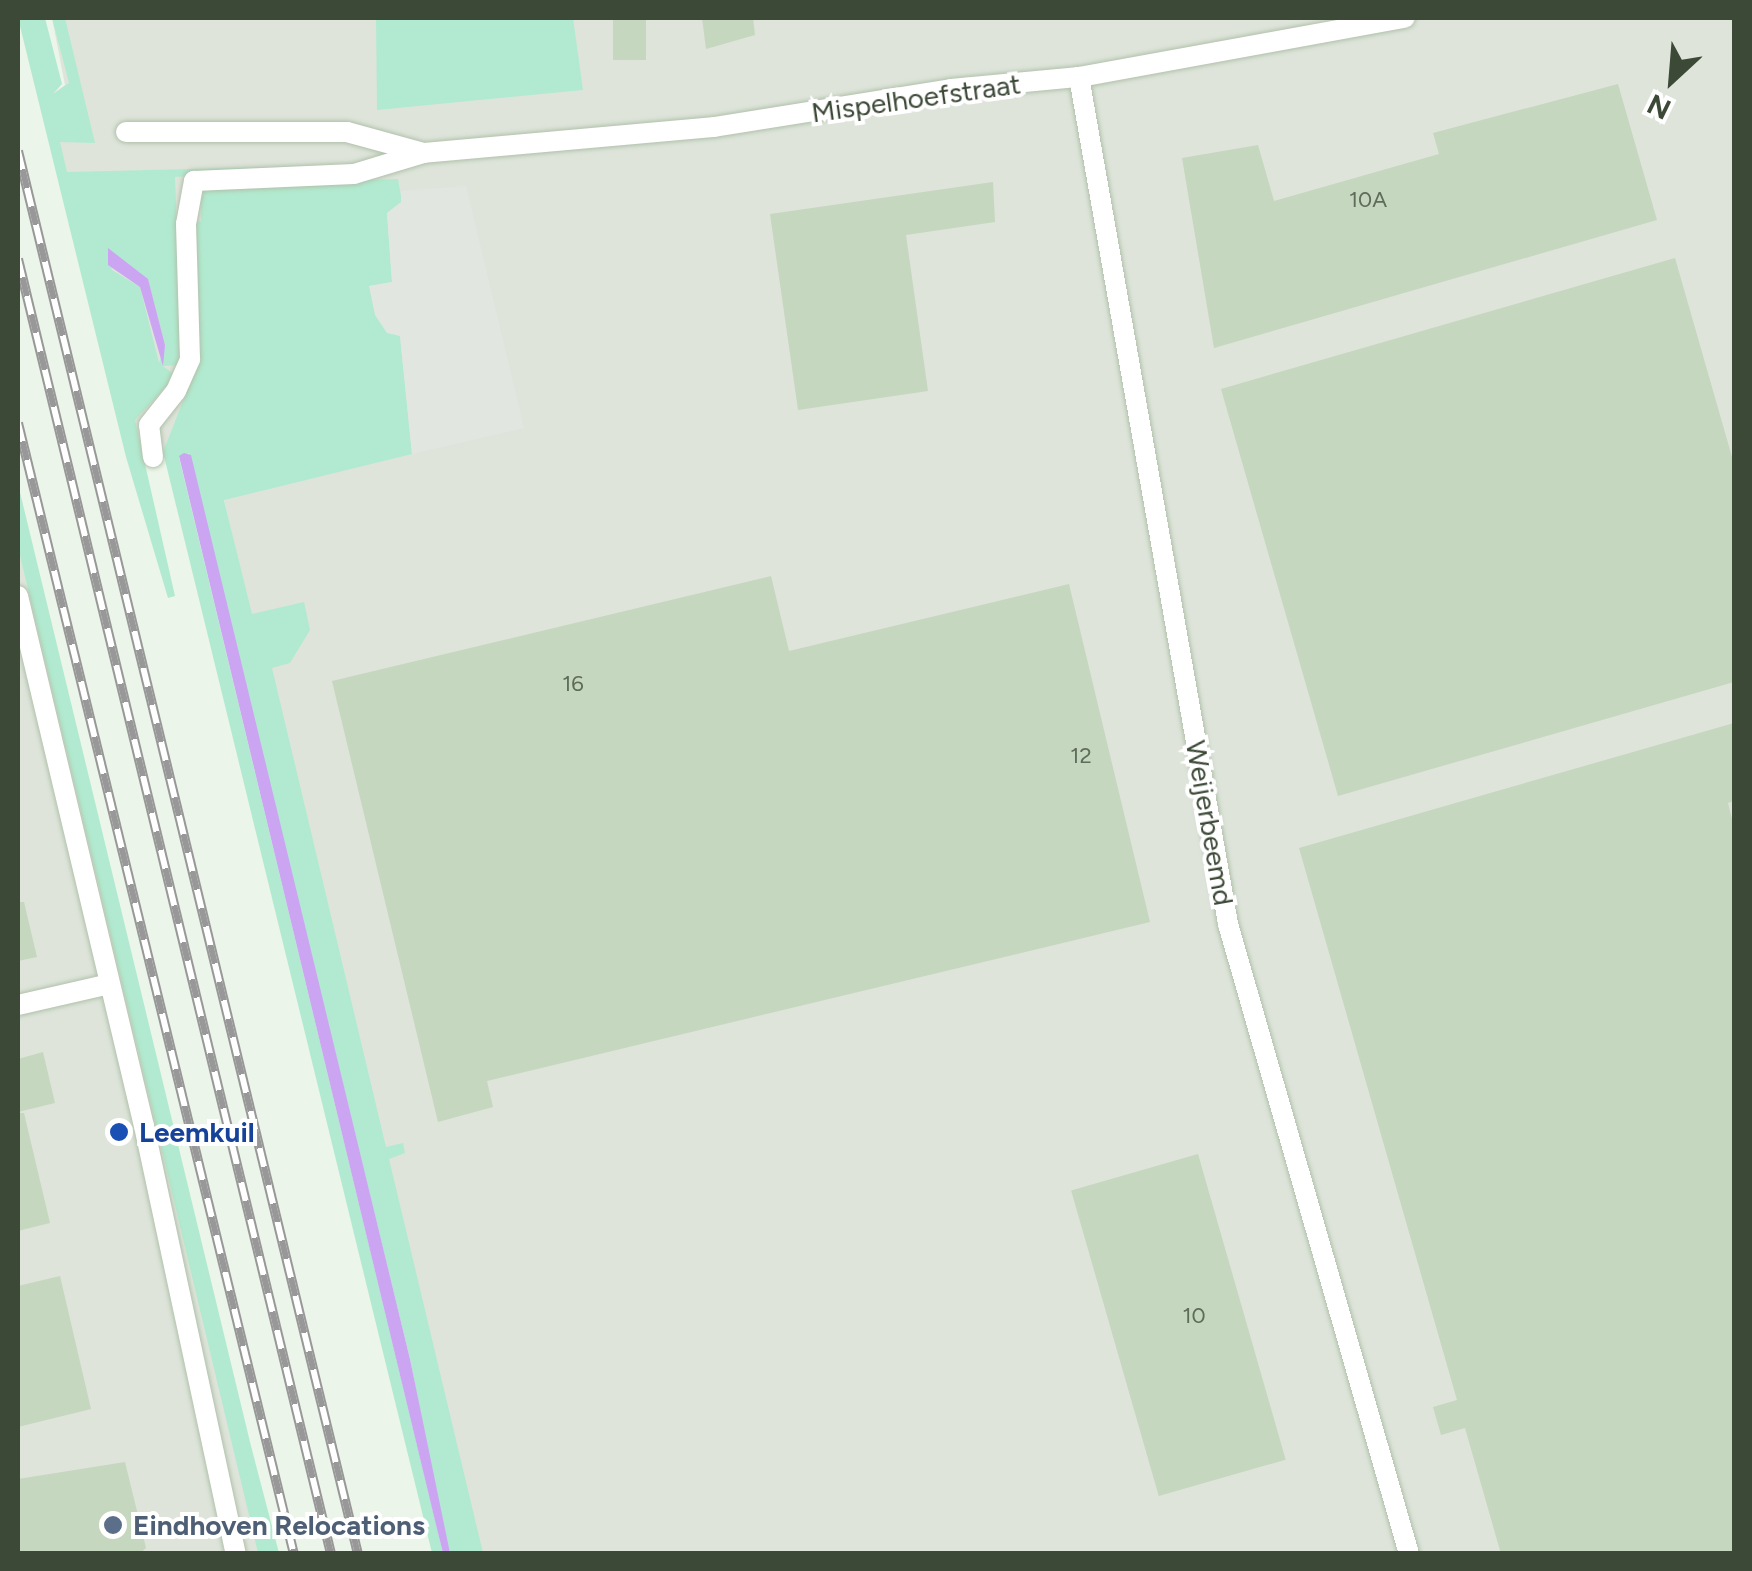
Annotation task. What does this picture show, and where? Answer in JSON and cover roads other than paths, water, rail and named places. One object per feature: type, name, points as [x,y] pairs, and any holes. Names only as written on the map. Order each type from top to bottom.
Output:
[{"type":"street","name":"Mispelhoefstraat","points":[[153,457],[150,425],[176,391],[190,359],[186,224],[194,181],[354,174],[424,153],[637,136],[951,89],[1079,77],[1405,18]]},
{"type":"street","name":"Weijerbeemd","points":[[1079,77],[1228,924],[1409,1554]]},
{"type":"street","name":"Mispelhoefstraat","points":[[126,132],[347,132],[424,153]]},
{"type":"street","points":[[18,596],[110,984],[236,1554]]},
{"type":"street","points":[[18,1005],[110,984]]},
{"type":"railway","points":[[18,151],[358,1554]]},
{"type":"railway","points":[[18,259],[331,1554]]},
{"type":"railway","points":[[18,423],[294,1554]]},
{"type":"place","name":"Leemkuil","points":[[119,1132]]},
{"type":"place","name":"Eindhoven Relocations","points":[[113,1525]]}]
